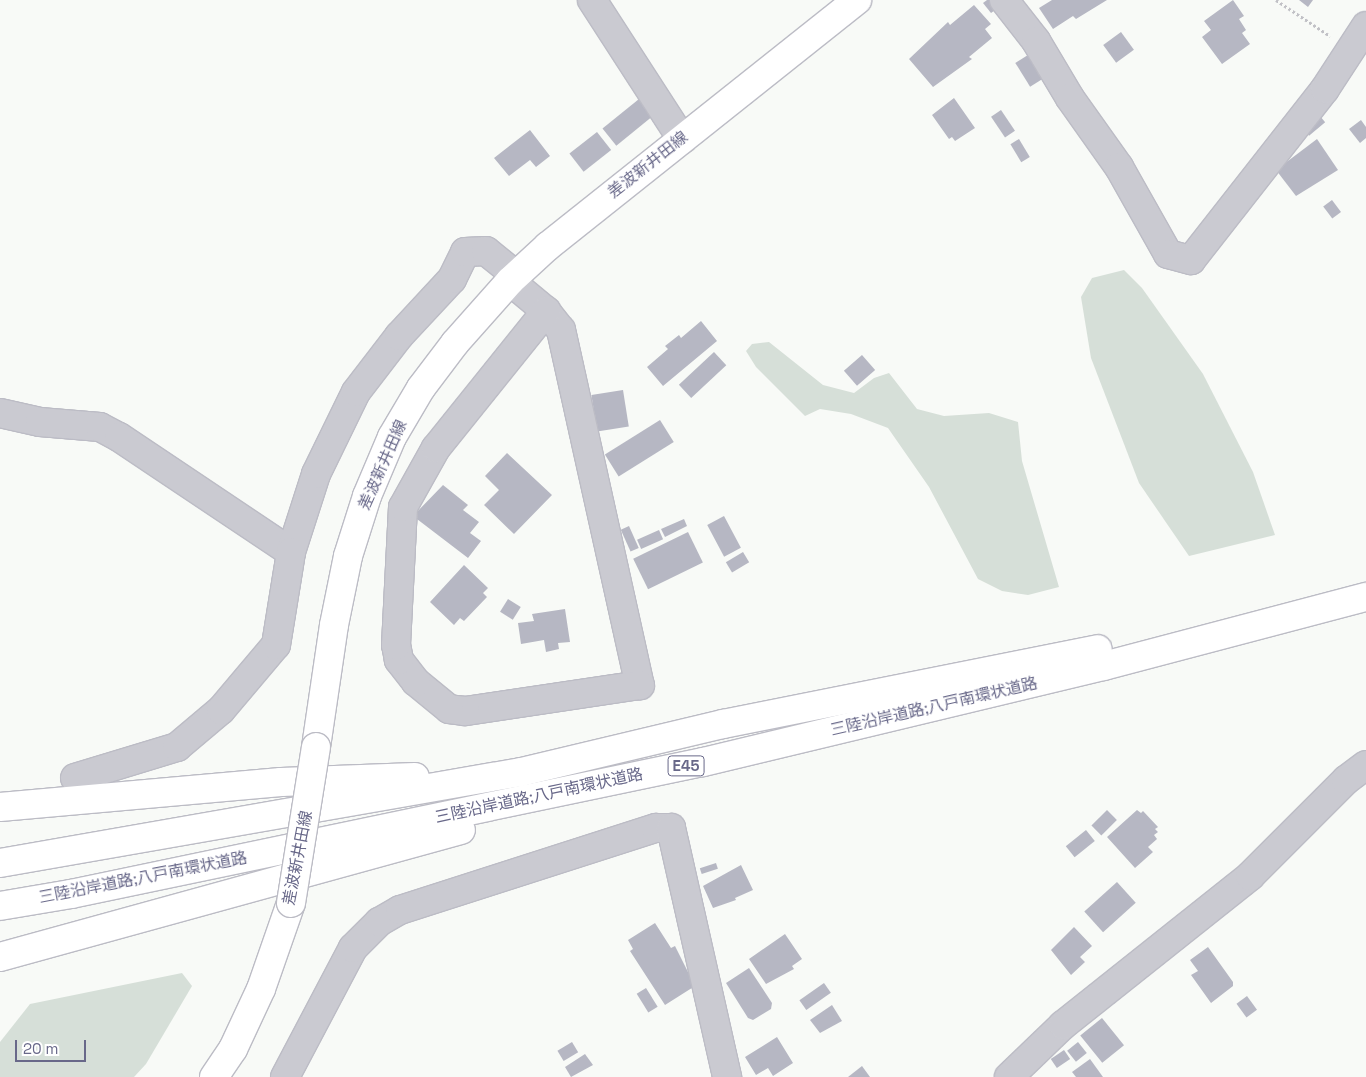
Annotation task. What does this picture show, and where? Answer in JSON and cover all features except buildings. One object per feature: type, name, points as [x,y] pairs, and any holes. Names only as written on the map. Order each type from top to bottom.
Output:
[{"type":"main road","name":"差波新井田線","points":[[214,1077],[233,1049],[261,989],[291,903],[334,625],[348,556],[367,496],[392,437],[421,388],[455,343],[513,278],[682,138],[857,0]]},
{"type":"main road","name":"三陸沿岸道路;八戸南環状道路","points":[[0,863],[521,772],[723,724],[1116,646],[1366,589]]},
{"type":"main road","name":"三陸沿岸道路;八戸南環状道路","points":[[0,906],[71,894],[703,762],[1104,666],[1366,597]]},
{"type":"main road","points":[[0,957],[703,762]]},
{"type":"main road","points":[[0,806],[281,782],[521,772]]},
{"type":"street","points":[[592,0],[682,138]]},
{"type":"street","points":[[1004,0],[1036,41],[1070,98],[1119,167],[1168,254],[1191,260],[1325,89],[1366,26]]},
{"type":"street","points":[[75,778],[147,758],[177,747],[221,710],[276,645],[291,552],[316,474],[356,392],[399,336],[441,294],[465,252],[486,251],[546,311],[561,330],[640,685],[465,710],[449,709],[416,682],[399,660],[396,646],[403,507],[436,448],[546,311]]},
{"type":"street","points":[[0,414],[40,422],[100,427],[119,436],[291,552]]},
{"type":"street","points":[[1009,1077],[1063,1025],[1250,876],[1346,780],[1366,765]]},
{"type":"street","points":[[285,1077],[353,948],[379,922],[400,910],[656,828],[671,828],[727,1077]]},
{"type":"path","points":[[1276,0],[1350,49]]},
{"type":"shaded area","points":[[1124,270],[1142,288],[1203,374],[1253,472],[1275,535],[1189,556],[1139,483],[1091,358],[1081,297],[1092,278]]},
{"type":"shaded area","points":[[769,342],[823,385],[854,393],[874,378],[889,373],[917,409],[944,416],[989,413],[1018,422],[1022,461],[1059,587],[1028,595],[1002,591],[978,579],[929,487],[888,428],[851,414],[820,409],[805,416],[756,367],[746,351],[752,344]]},
{"type":"shaded area","points":[[182,973],[192,986],[146,1064],[134,1077],[0,1077],[0,1042],[30,1004]]}]
